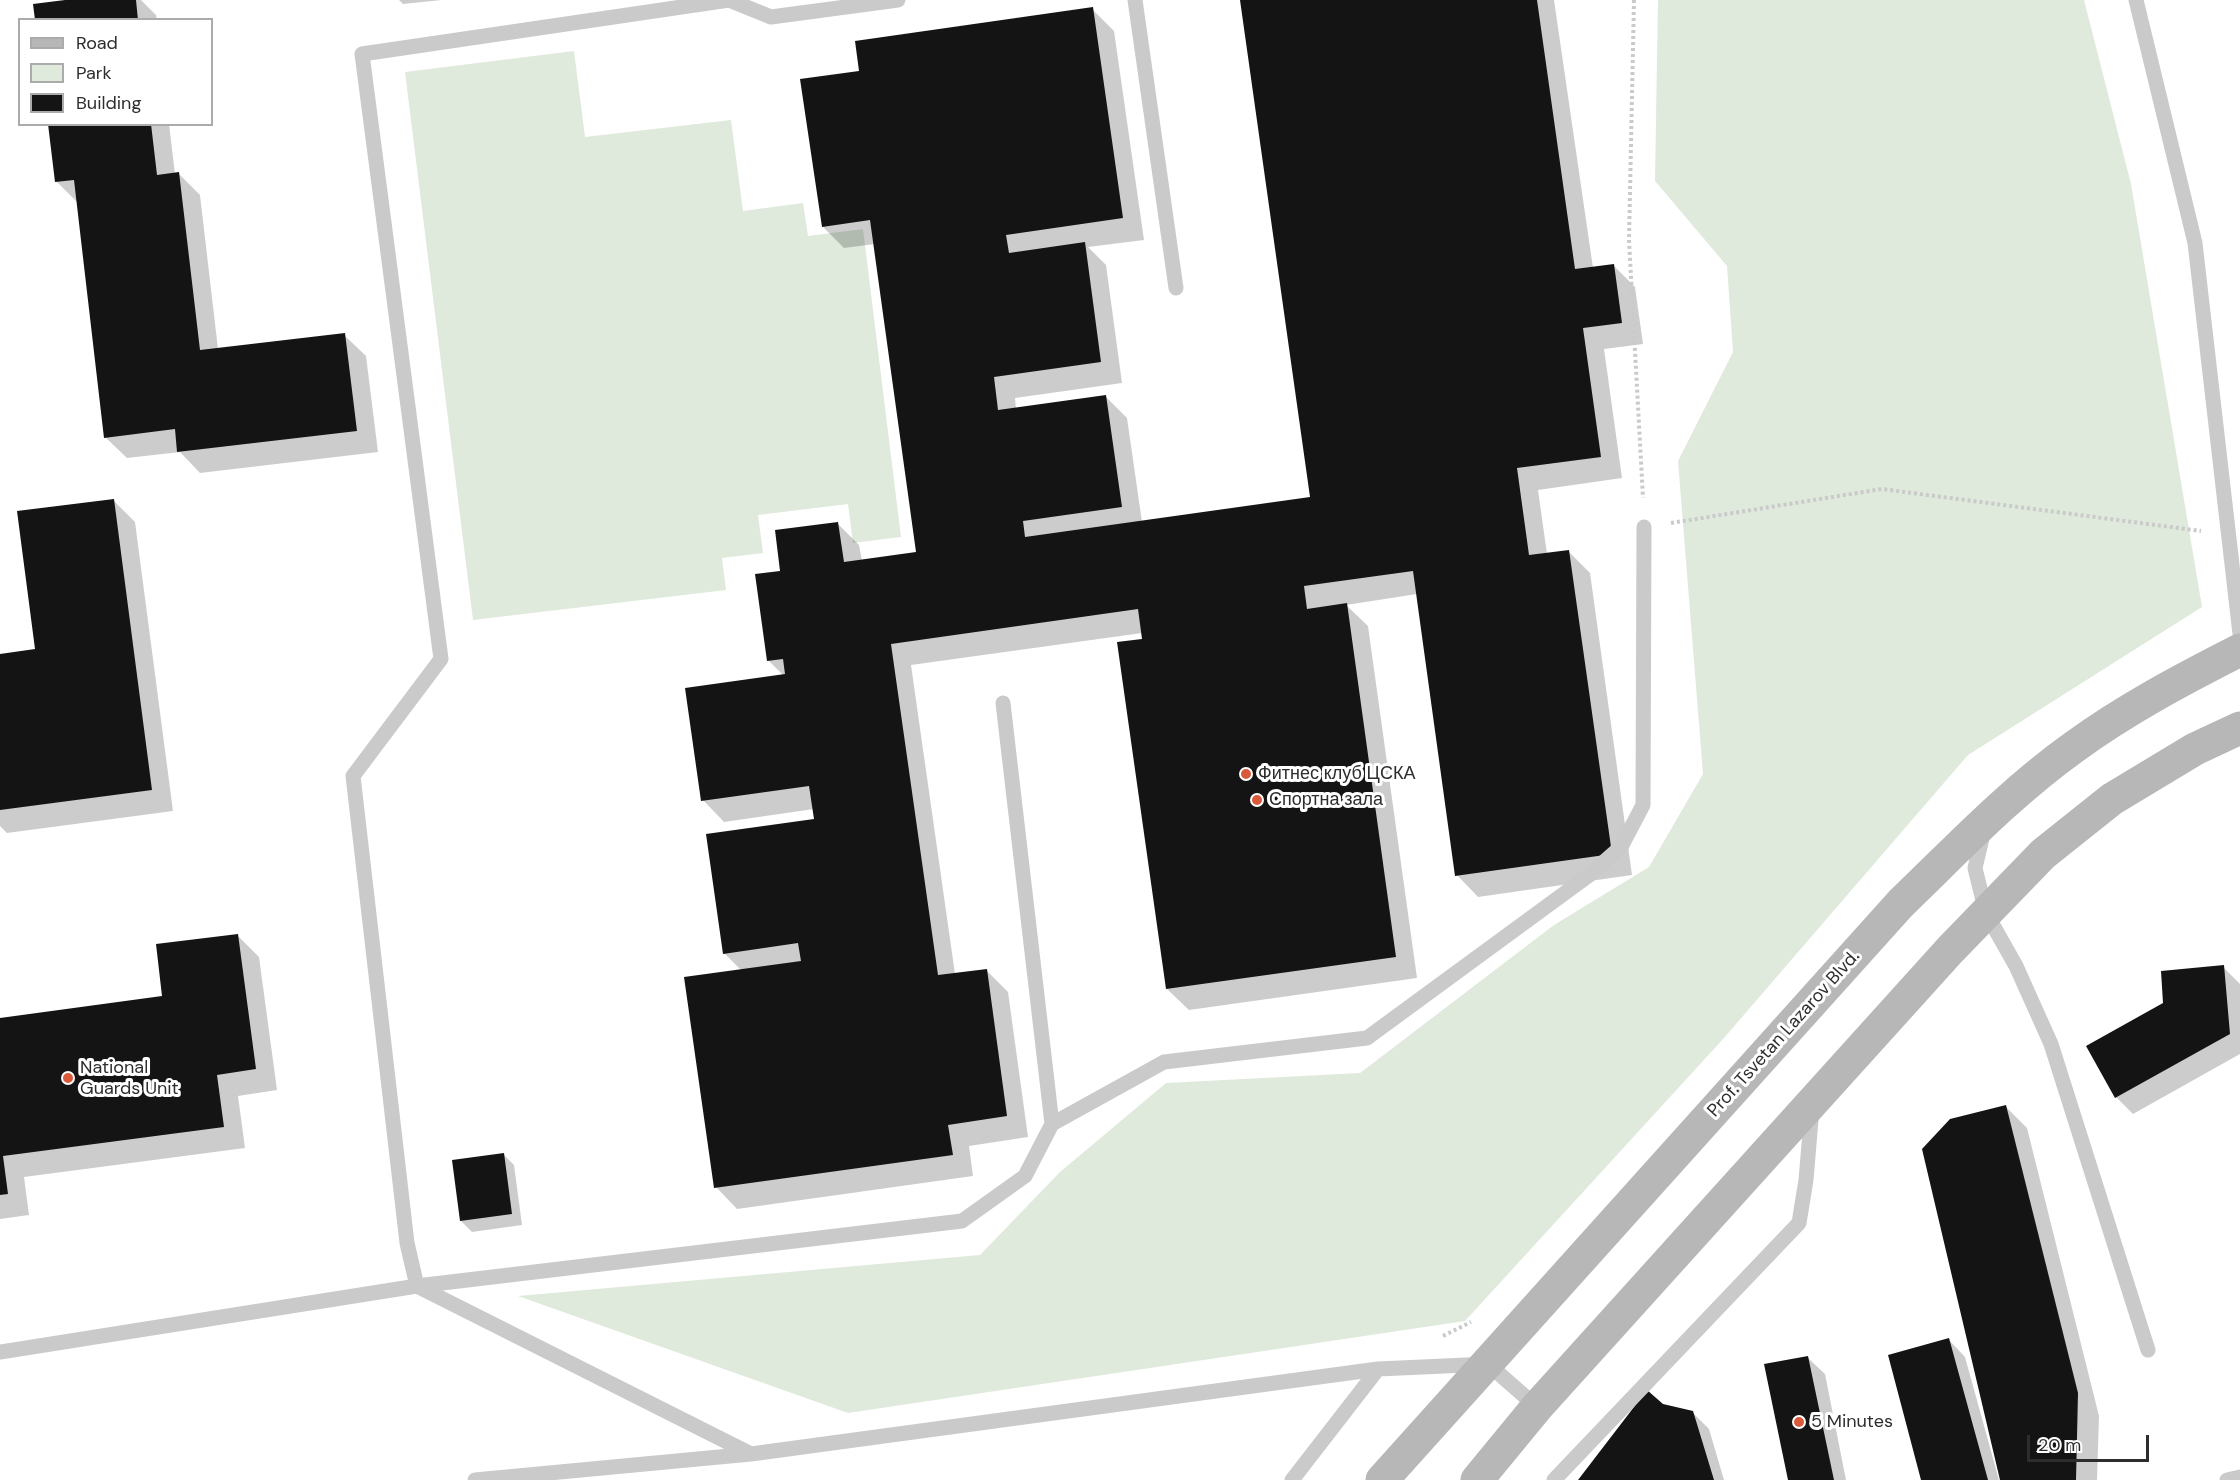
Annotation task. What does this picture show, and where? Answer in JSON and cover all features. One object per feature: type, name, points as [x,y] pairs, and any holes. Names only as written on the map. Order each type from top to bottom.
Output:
[{"type":"main road","name":"Prof. Tsvetan Lazarov Blvd.","points":[[1382,1480],[1901,903],[2010,798],[2074,747],[2161,691],[2240,650]]},
{"type":"main road","points":[[1477,1480],[1537,1407],[1813,1102],[2043,854],[2112,799],[2195,749],[2240,728]]},
{"type":"lane","points":[[417,1286],[407,1243],[353,776],[441,659],[363,54],[729,0],[771,17],[898,0]]},
{"type":"lane","points":[[1135,0],[1176,288]]},
{"type":"lane","points":[[2136,0],[2195,243],[2240,634]]},
{"type":"lane","points":[[0,1352],[417,1286],[962,1221],[1025,1176],[1052,1124],[1164,1062],[1367,1038],[1588,876],[1621,847],[1643,805],[1644,527]]},
{"type":"lane","points":[[1003,703],[1052,1124]]},
{"type":"lane","points":[[1987,820],[1975,868],[1986,913],[2016,966],[2051,1044],[2148,1350]]},
{"type":"lane","points":[[1554,1480],[1799,1223],[1806,1180],[1813,1102]]},
{"type":"lane","points":[[417,1286],[751,1454]]},
{"type":"lane","points":[[476,1480],[751,1454],[1378,1369],[1488,1364],[1537,1407]]},
{"type":"lane","points":[[1292,1480],[1378,1369]]},
{"type":"lane","points":[[2227,1480],[2240,1477]]},
{"type":"path","points":[[1634,0],[1629,240],[1644,527],[1882,489],[2229,535]]},
{"type":"green space","points":[[1658,0],[2084,0],[2131,184],[2202,607],[1968,755],[1724,1038],[1465,1321],[848,1413],[518,1296],[980,1255],[1060,1172],[1166,1083],[1360,1073],[1554,925],[1649,867],[1703,774],[1678,461],[1733,352],[1727,266],[1655,181]]},
{"type":"green space","points":[[574,51],[585,137],[731,120],[743,211],[803,203],[808,236],[863,229],[901,537],[853,543],[848,504],[758,515],[763,553],[722,558],[726,590],[473,620],[405,72]]},
{"type":"building","points":[[65,0],[136,0],[138,18],[35,18],[33,4]]},
{"type":"building","points":[[1240,0],[1537,0],[1575,269],[1614,264],[1622,323],[1583,328],[1601,457],[1517,468],[1529,555],[1569,550],[1612,854],[1455,876],[1413,571],[1304,586],[1307,609],[1347,603],[1396,957],[1166,989],[1117,642],[1142,639],[1138,609],[891,644],[938,975],[987,969],[1007,1116],[948,1125],[953,1155],[714,1188],[684,977],[801,961],[798,943],[723,954],[706,834],[814,819],[809,786],[701,801],[685,688],[785,674],[783,659],[767,661],[755,574],[780,571],[775,530],[838,522],[844,562],[916,552],[870,220],[822,227],[800,79],[859,71],[855,41],[1093,7],[1123,218],[1006,235],[1009,253],[1085,242],[1101,362],[994,377],[998,410],[1106,395],[1122,507],[1023,521],[1025,537],[1310,497]]},
{"type":"building","points":[[48,126],[151,126],[157,175],[179,172],[200,350],[345,333],[357,431],[177,452],[175,429],[104,438],[74,180],[55,182]]},
{"type":"building","points":[[114,499],[152,790],[0,810],[0,654],[35,649],[17,511]]},
{"type":"building","points":[[238,934],[256,1069],[217,1075],[224,1127],[3,1156],[8,1194],[0,1195],[0,1018],[162,996],[156,944]]},
{"type":"building","points":[[2224,965],[2230,1034],[2115,1098],[2086,1046],[2163,1003],[2161,971]]},
{"type":"building","points":[[2006,1105],[2078,1393],[2076,1480],[2000,1480],[1922,1149],[1950,1119]]},
{"type":"building","points":[[504,1153],[512,1214],[460,1221],[452,1160]]},
{"type":"building","points":[[1949,1338],[1988,1480],[1921,1480],[1888,1355]]},
{"type":"building","name":"5 Minutes","points":[[1808,1356],[1834,1480],[1788,1480],[1764,1364]]},
{"type":"building","points":[[1647,1390],[1663,1404],[1693,1411],[1714,1480],[1578,1480]]},
{"type":"place","name":"Фитнес клуб ЦСКА","points":[[1246,774]]},
{"type":"place","name":"Спортна зала","points":[[1257,800]]},
{"type":"place","name":"National Guards Unit","points":[[68,1078]]},
{"type":"place","name":"5 Minutes","points":[[1799,1422]]}]
